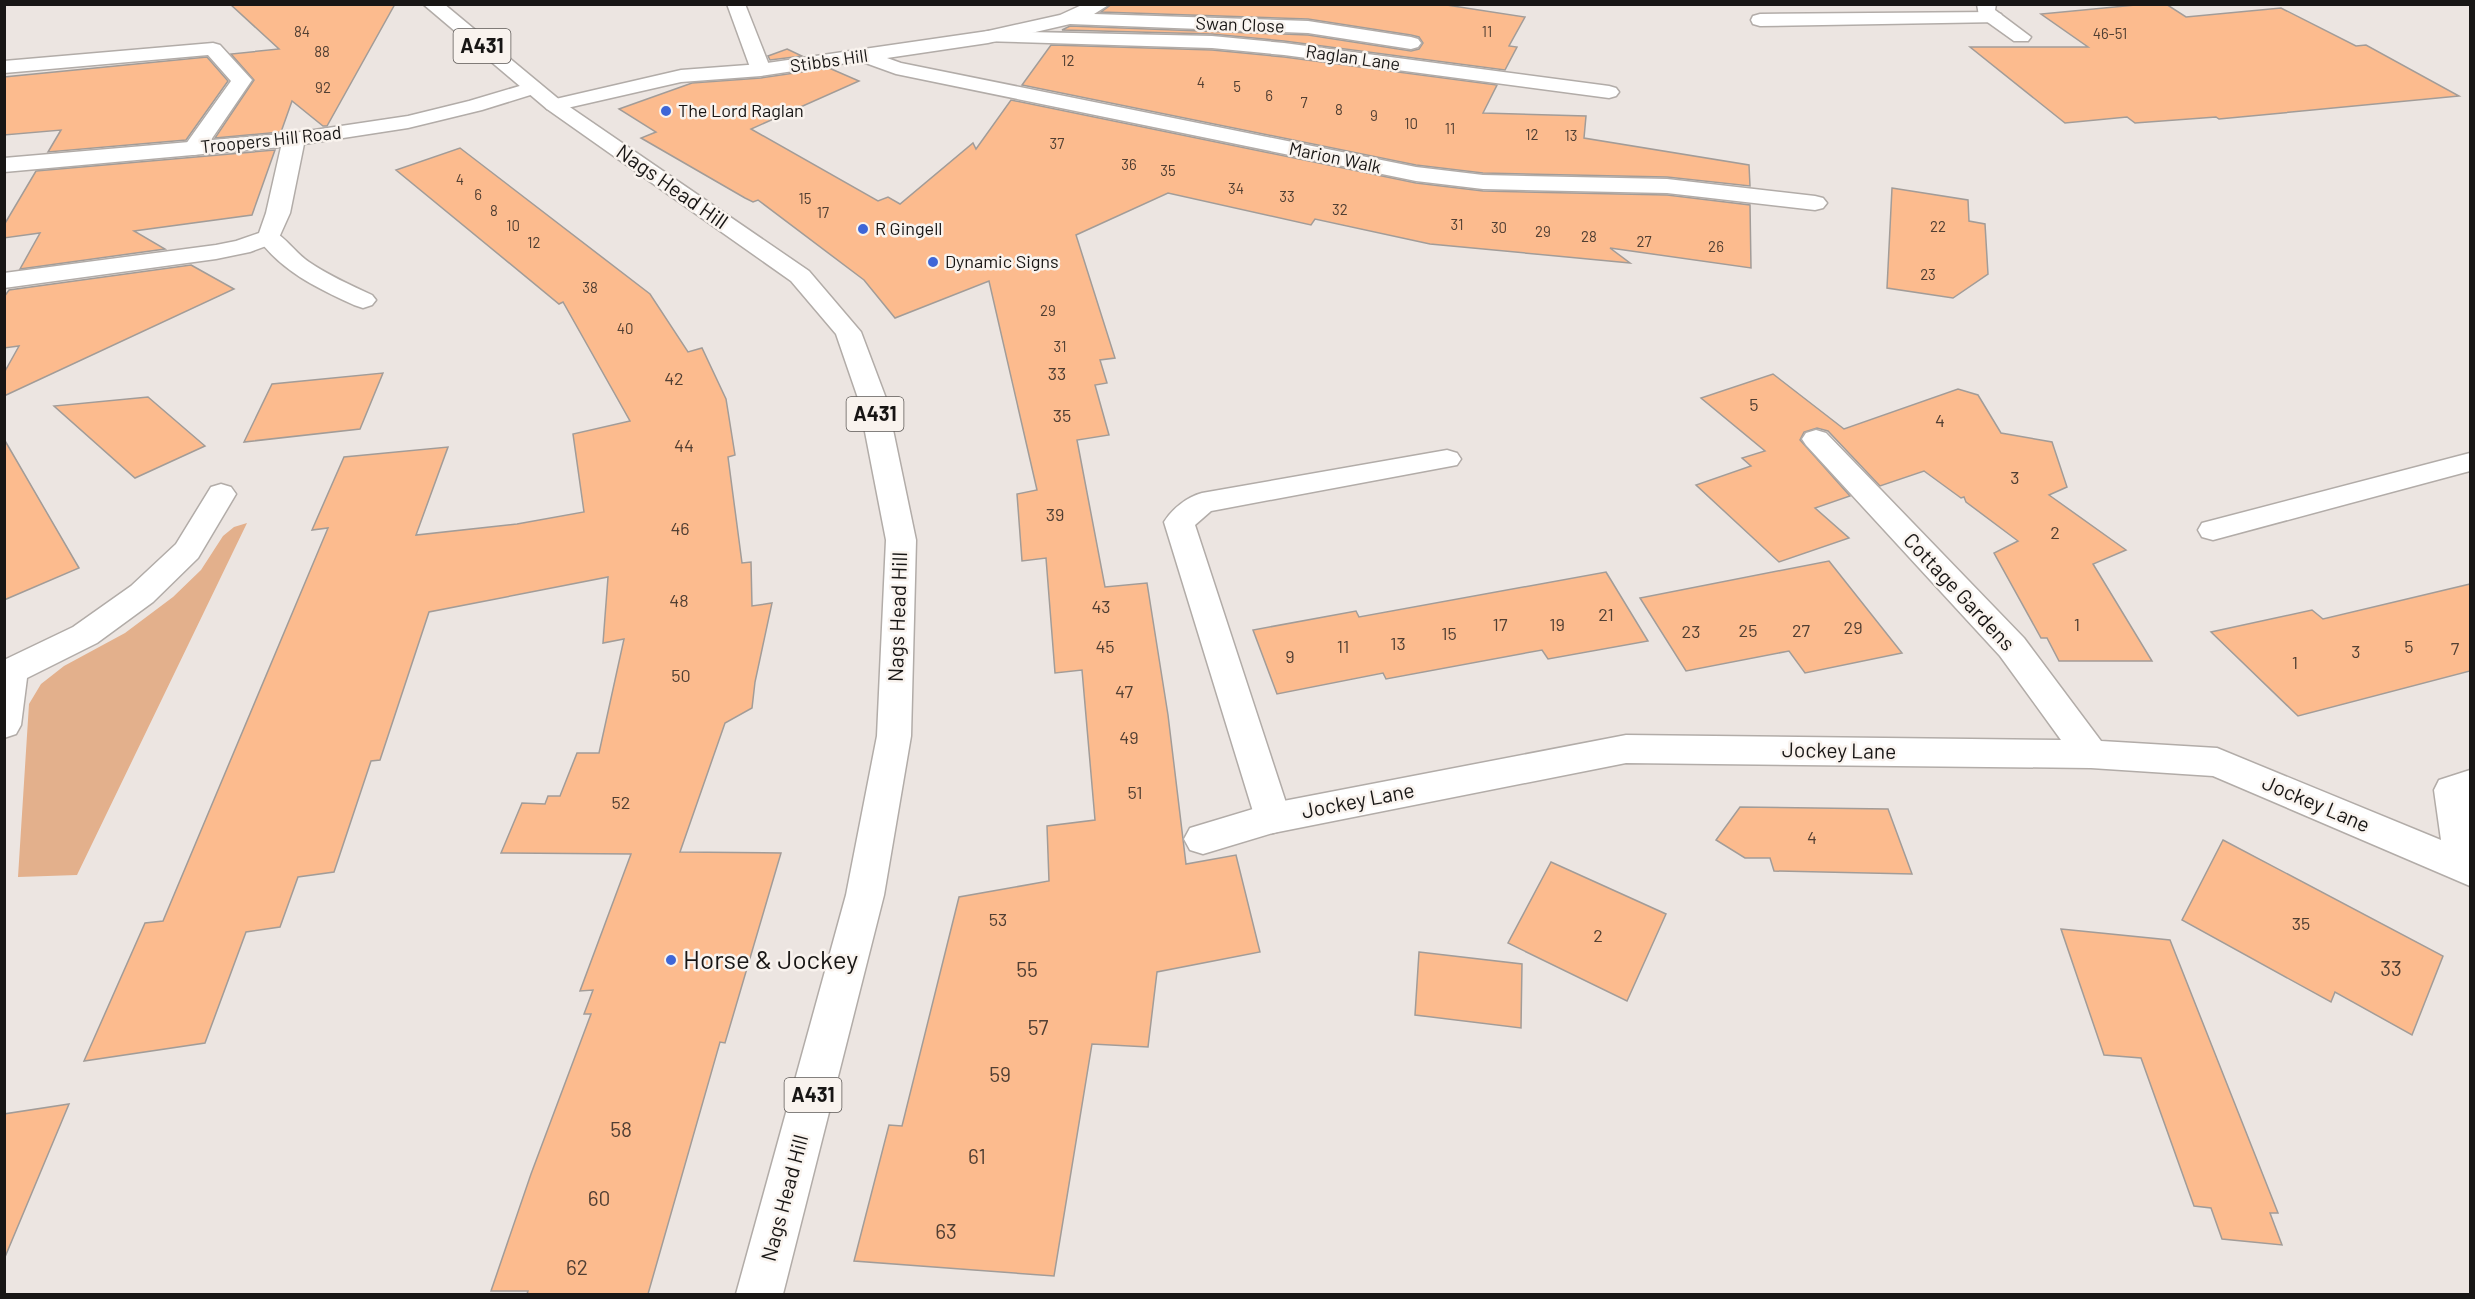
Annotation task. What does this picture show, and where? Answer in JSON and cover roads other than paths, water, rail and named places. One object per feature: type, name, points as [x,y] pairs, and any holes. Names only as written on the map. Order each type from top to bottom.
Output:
[{"type":"street","name":"A431","points":[[432,4],[543,97]]},
{"type":"street","points":[[736,4],[761,70]]},
{"type":"street","name":"Stibbs Hill","points":[[543,97],[681,76],[761,70],[988,37],[1066,19],[1101,4]]},
{"type":"street","points":[[1760,20],[1991,11],[2021,37]]},
{"type":"street","name":"Swan Close","points":[[1066,19],[1308,27],[1412,43]]},
{"type":"street","name":"Raglan Lane","points":[[988,37],[1212,42],[1284,49],[1609,92]]},
{"type":"street","points":[[4,67],[213,49],[242,80],[194,148]]},
{"type":"street","name":"Marion Walk","points":[[864,56],[896,68],[1416,174],[1483,182],[1667,186],[1815,203]]},
{"type":"street","name":"Troopers Hill Road","points":[[4,165],[294,139],[408,122],[475,106],[543,97]]},
{"type":"street","name":"Nags Head Hill","points":[[543,97],[800,276],[849,332],[873,401],[901,540],[894,736],[865,895],[760,1294]]},
{"type":"street","points":[[4,281],[216,252],[242,247],[269,237],[278,213],[294,139]]},
{"type":"street","points":[[269,237],[279,251],[313,276],[363,300]]},
{"type":"street","name":"Cottage Gardens","points":[[1816,439],[2012,647],[2091,754]]},
{"type":"street","points":[[1273,818],[1179,522],[1202,503],[1447,459]]},
{"type":"street","points":[[2213,530],[2470,462]]},
{"type":"street","points":[[4,725],[8,675],[85,635],[142,594],[187,551],[221,494]]},
{"type":"street","name":"Jockey Lane","points":[[1203,839],[1273,818],[1626,749],[2091,754],[2217,762],[2467,868]]},
{"type":"street","points":[[2461,787],[2467,868]]},
{"type":"place","name":"The Lord Raglan","points":[[666,111]]},
{"type":"place","name":"R Gingell","points":[[863,229]]},
{"type":"place","name":"Dynamic Signs","points":[[933,262]]},
{"type":"place","name":"Horse & Jockey","points":[[671,960]]}]
